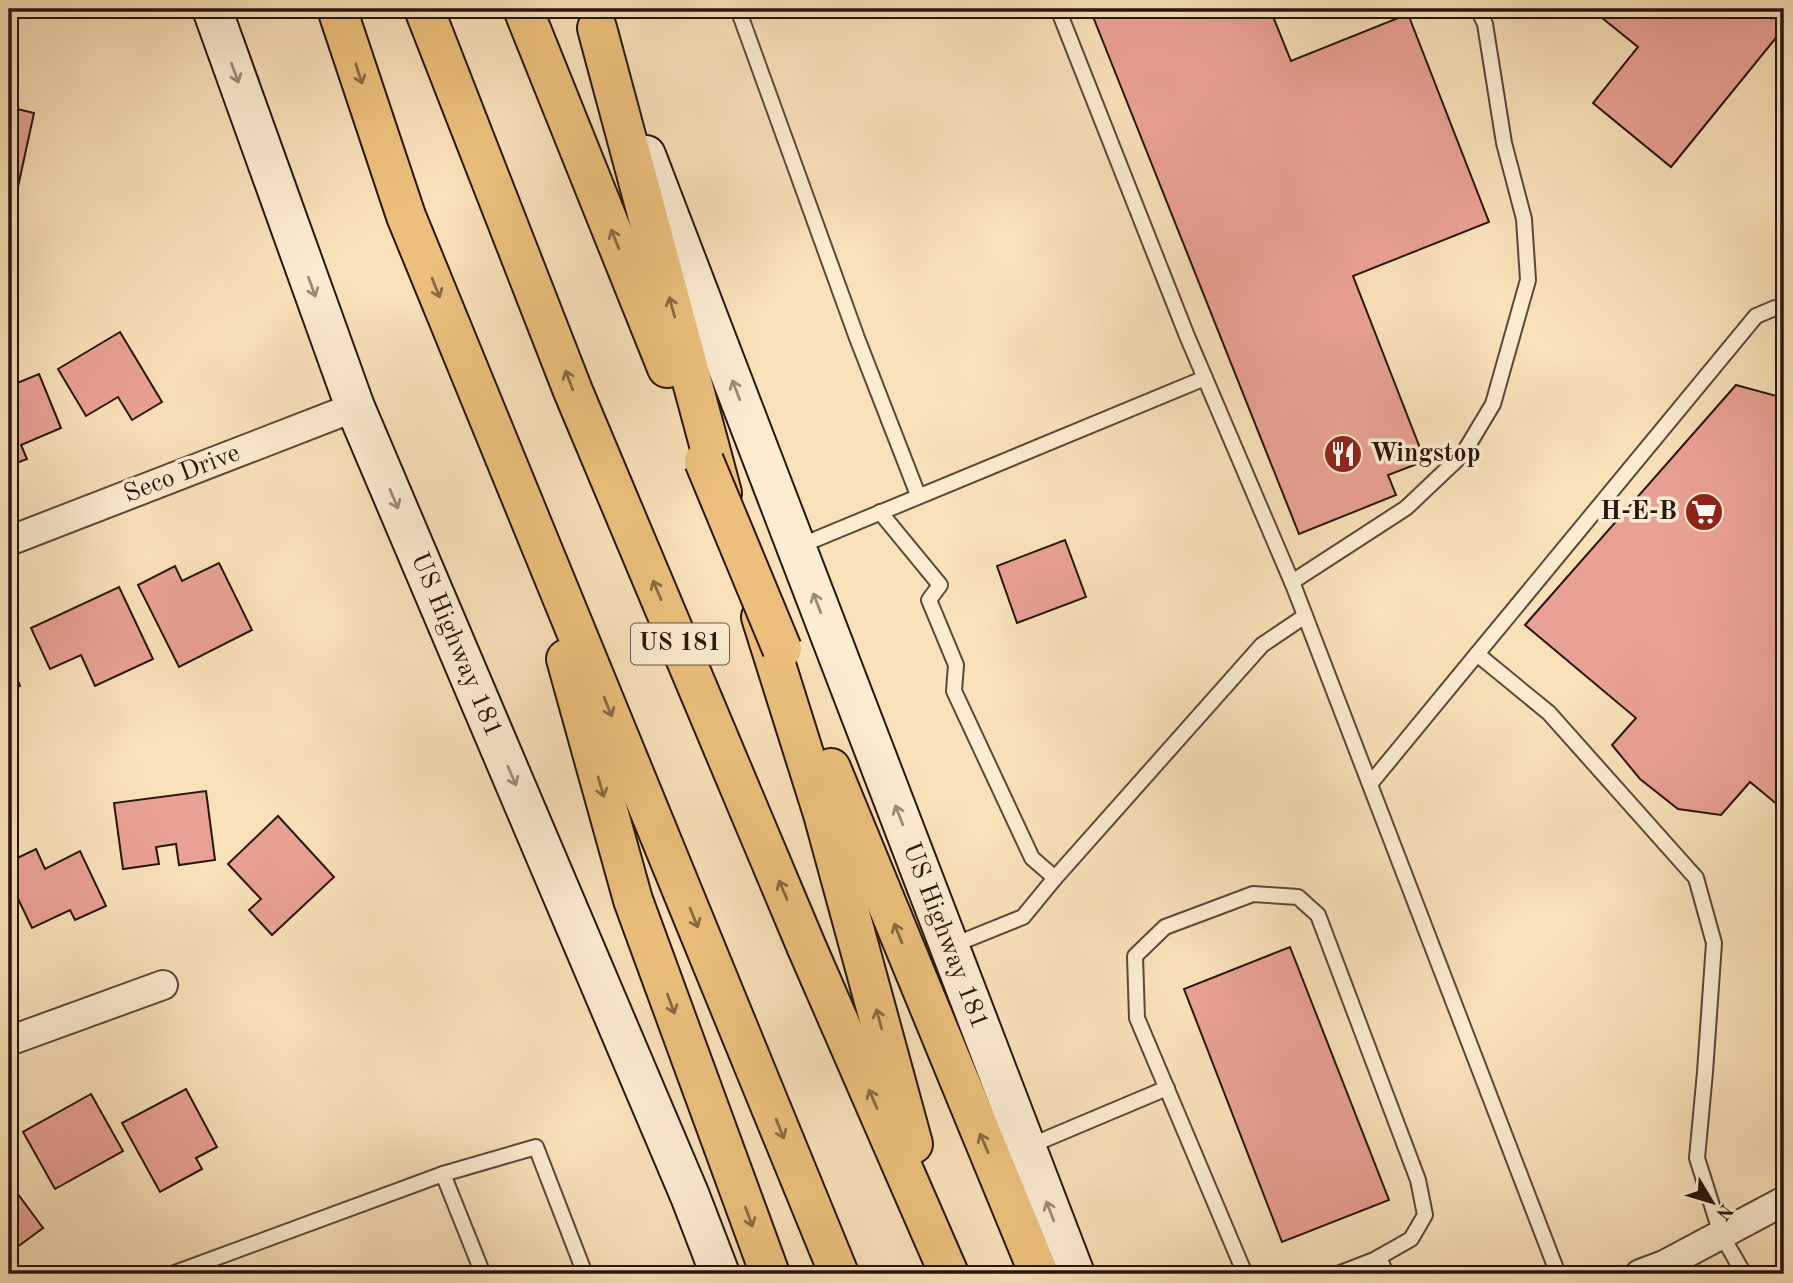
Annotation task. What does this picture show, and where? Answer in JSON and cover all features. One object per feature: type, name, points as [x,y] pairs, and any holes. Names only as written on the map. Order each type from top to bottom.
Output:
[{"type":"highway","name":"US 181","points":[[337,9],[406,216],[839,1274]]},
{"type":"highway","name":"US 181","points":[[424,9],[573,391],[802,936],[949,1274]]},
{"type":"highway","points":[[523,9],[704,461],[1039,1274]]},
{"type":"highway","points":[[595,19],[721,490],[822,814],[949,1274]]},
{"type":"highway","points":[[517,485],[633,900],[770,1274]]},
{"type":"main road","name":"US Highway 181","points":[[212,9],[355,407],[690,1196],[720,1274]]},
{"type":"main road","name":"US Highway 181","points":[[595,19],[1075,1274]]},
{"type":"street","name":"Seco Drive","points":[[9,541],[355,407]]},
{"type":"street","points":[[9,1041],[163,985]]},
{"type":"street","points":[[1644,1273],[1784,1201]]},
{"type":"lane","points":[[738,9],[854,330],[918,495]]},
{"type":"lane","points":[[1058,9],[1205,378],[1292,582],[1558,1274]]},
{"type":"lane","points":[[1292,582],[1406,508],[1463,454],[1493,404],[1528,280],[1524,219],[1504,143],[1485,24],[1478,9]]},
{"type":"lane","points":[[1370,784],[1756,316],[1775,308]]},
{"type":"lane","points":[[796,548],[918,495],[1205,378]]},
{"type":"lane","points":[[880,512],[940,585],[929,600],[956,665],[954,691],[1032,858],[1055,878]]},
{"type":"lane","points":[[949,947],[1023,918],[1055,878],[1262,645],[1305,616]]},
{"type":"lane","points":[[1477,654],[1549,713],[1696,878],[1714,943],[1696,1158],[1721,1234],[1744,1274]]},
{"type":"lane","points":[[1245,1274],[1137,1018],[1135,956],[1165,927],[1253,894],[1298,897],[1318,915],[1418,1180],[1425,1215],[1411,1239],[1379,1257],[1338,1274]]},
{"type":"lane","points":[[1026,1147],[1167,1088]]},
{"type":"lane","points":[[172,1274],[443,1174],[536,1147],[585,1274]]},
{"type":"lane","points":[[443,1174],[484,1274]]},
{"type":"lane","points":[[1379,1257],[1386,1274]]},
{"type":"building","points":[[1090,9],[1270,9],[1291,61],[1408,14],[1489,222],[1353,276],[1425,461],[1388,475],[1396,495],[1299,534]]},
{"type":"building","points":[[1591,9],[1784,9],[1784,28],[1671,167],[1593,103],[1638,47]]},
{"type":"building","points":[[9,107],[34,113],[16,196],[9,194]]},
{"type":"building","points":[[120,332],[162,402],[132,420],[118,397],[86,416],[58,369]]},
{"type":"building","points":[[39,374],[61,428],[21,445],[27,459],[9,466],[9,383],[10,386]]},
{"type":"building","name":"H-E-B","points":[[1736,385],[1784,398],[1784,810],[1750,782],[1721,815],[1678,809],[1640,779],[1612,745],[1636,718],[1525,625]]},
{"type":"building","points":[[1065,540],[1086,597],[1017,623],[997,566]]},
{"type":"building","points":[[219,563],[252,630],[179,667],[138,585],[175,566],[182,581]]},
{"type":"building","points":[[119,587],[153,659],[95,686],[81,655],[50,669],[31,628]]},
{"type":"building","points":[[9,657],[20,686],[9,690]]},
{"type":"building","points":[[206,791],[215,860],[179,865],[176,844],[156,847],[159,864],[123,869],[114,803]]},
{"type":"building","points":[[278,816],[334,877],[272,935],[249,910],[261,899],[228,864]]},
{"type":"building","points":[[36,849],[45,869],[80,851],[106,906],[75,920],[70,910],[32,928],[9,880],[9,862]]},
{"type":"building","points":[[1290,947],[1389,1200],[1282,1242],[1184,989]]},
{"type":"building","points":[[186,1089],[217,1147],[196,1158],[202,1169],[160,1192],[122,1123]]},
{"type":"building","points":[[91,1094],[123,1151],[55,1189],[23,1132]]},
{"type":"building","points":[[9,1182],[43,1228],[16,1248],[9,1240]]},
{"type":"place","name":"Wingstop","points":[[1343,454]]},
{"type":"place","name":"H-E-B","points":[[1704,512]]}]
